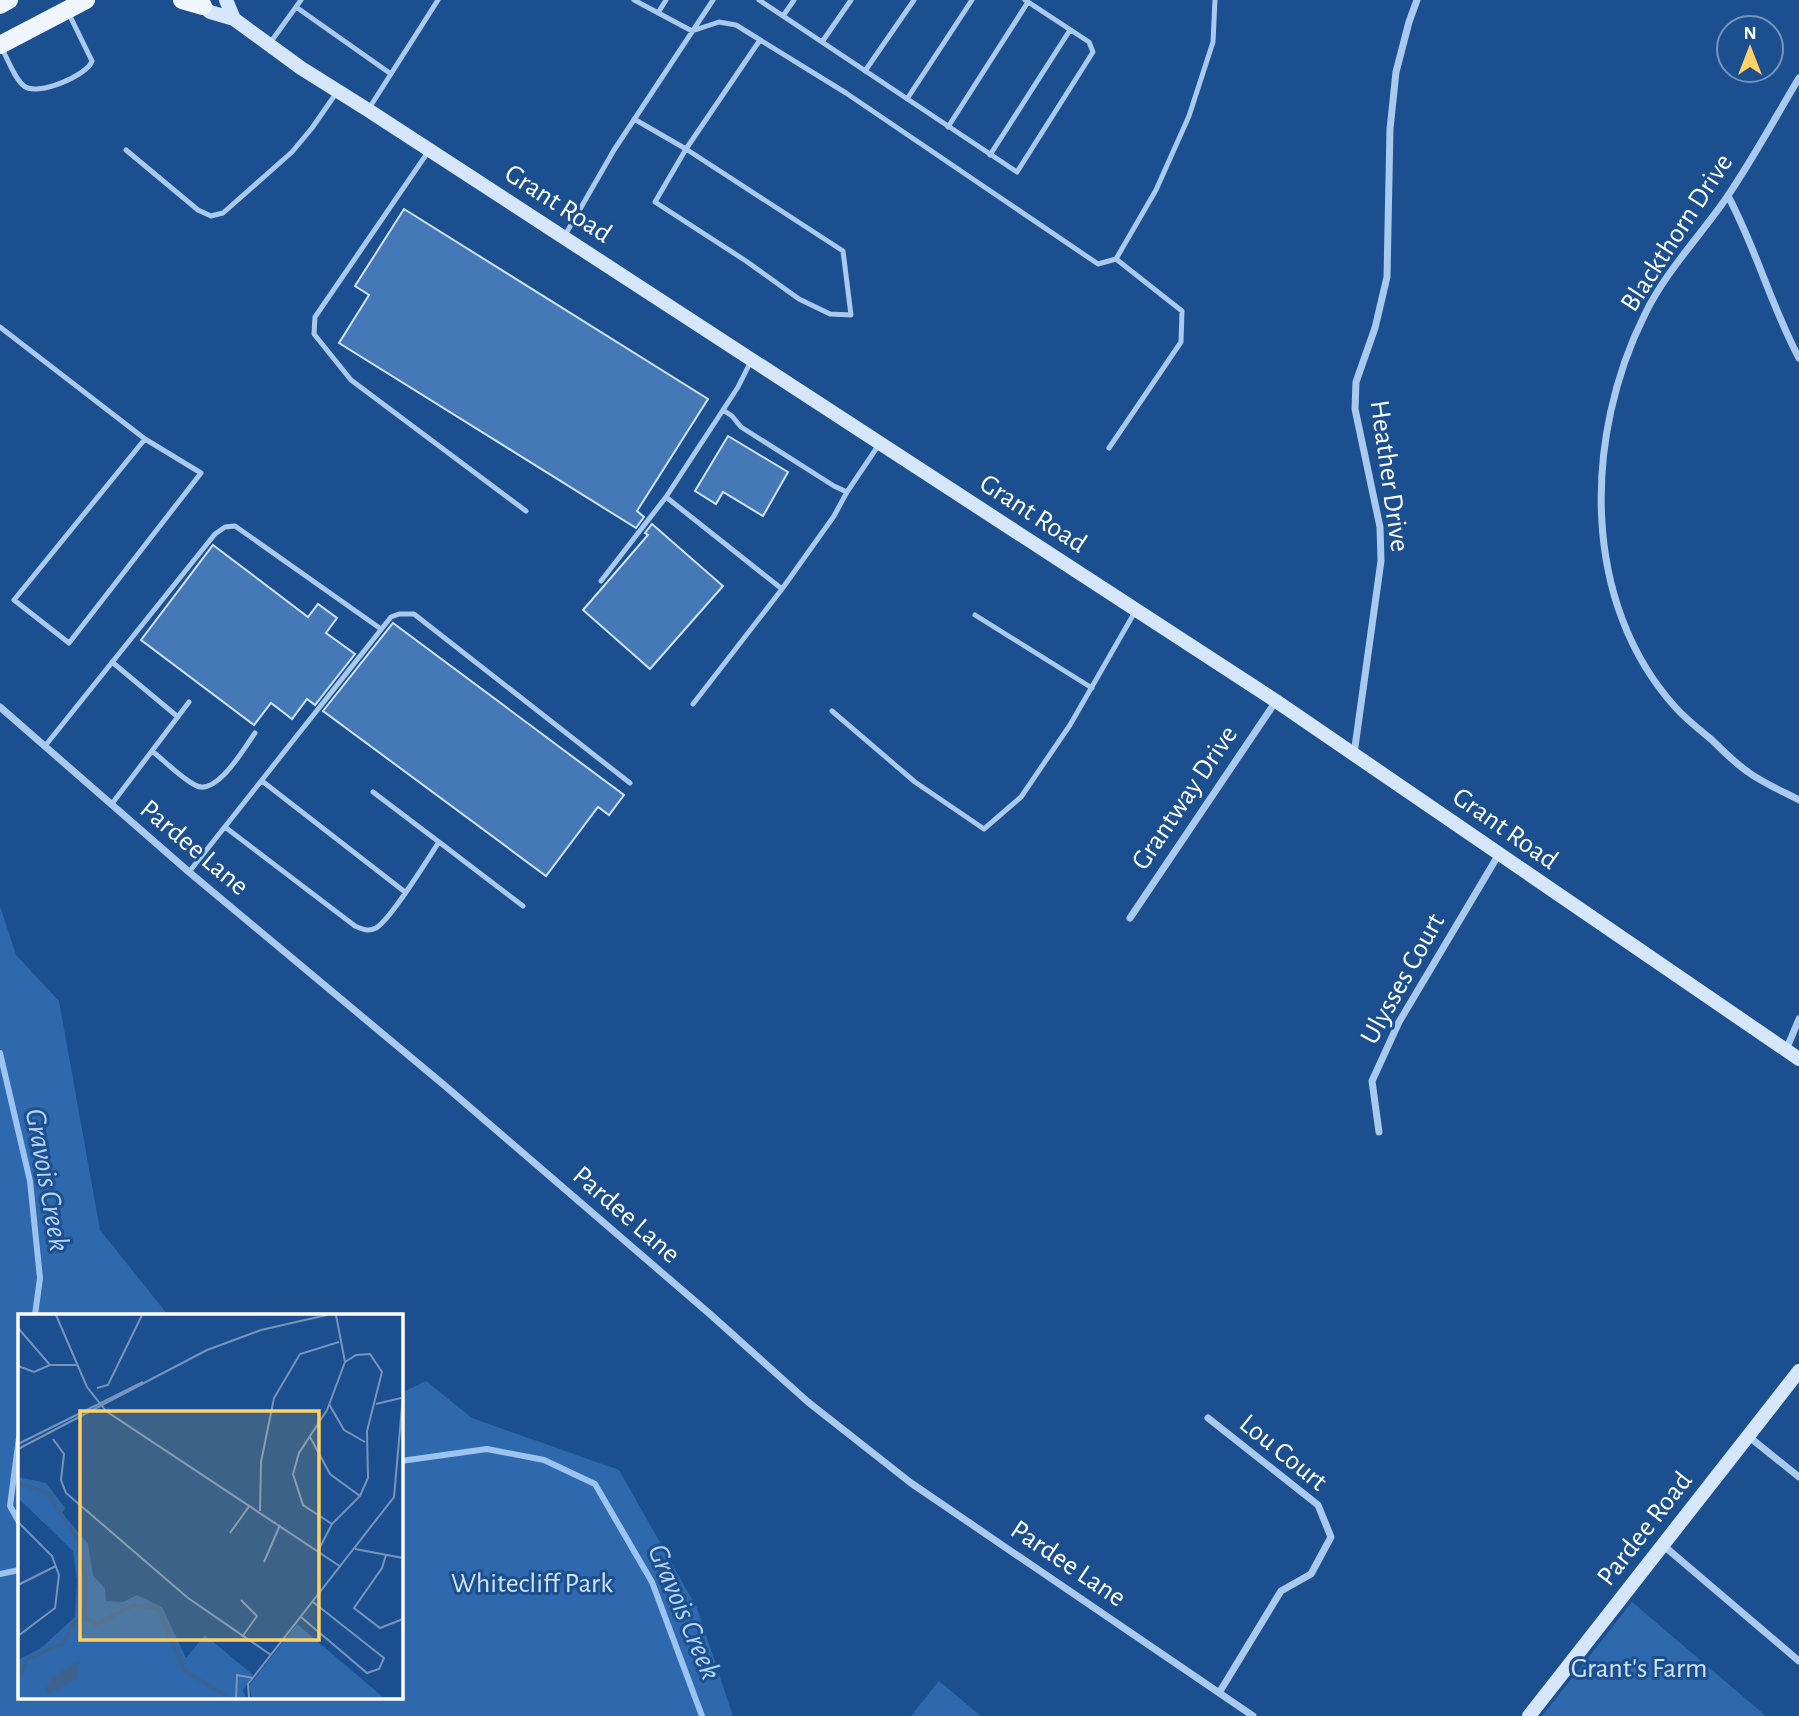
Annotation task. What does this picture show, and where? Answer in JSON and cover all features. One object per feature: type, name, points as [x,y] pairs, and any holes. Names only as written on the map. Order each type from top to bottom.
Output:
[{"type":"main road","points":[[0,5],[9,0]]},
{"type":"main road","points":[[0,45],[86,0]]},
{"type":"main road","points":[[182,0],[200,3]]},
{"type":"street","name":"Grant Road","points":[[226,0],[234,19]]},
{"type":"street","name":"Heather Drive","points":[[1354,754],[1381,552],[1380,527],[1355,409],[1356,382],[1375,328],[1387,277],[1391,117],[1396,72],[1417,0]]},
{"type":"street","name":"Grant Road","points":[[200,3],[210,12],[234,19],[268,46],[337,92],[430,149],[1276,702],[1799,1059]]},
{"type":"street","name":"Blackthorn Drive","points":[[1799,78],[1728,196],[1686,251],[1646,313],[1617,381],[1601,474],[1604,547],[1611,587],[1626,629],[1647,669],[1676,709],[1747,772],[1799,800]]},
{"type":"street","points":[[1728,196],[1747,232],[1789,340],[1799,358]]},
{"type":"street","name":"Grantway Drive","points":[[1130,918],[1276,702]]},
{"type":"street","name":"Pardee Lane","points":[[0,708],[189,872],[444,1085],[712,1315],[808,1402],[911,1483],[1253,1716]]},
{"type":"street","name":"Ulysses Court","points":[[1378,1132],[1372,1082],[1399,1022],[1499,854]]},
{"type":"street","points":[[1786,1050],[1799,1019]]},
{"type":"street","name":"Pardee Road","points":[[1529,1716],[1799,1371]]},
{"type":"street","name":"Lou Court","points":[[1208,1418],[1318,1505],[1331,1537],[1311,1574],[1281,1591],[1219,1693]]},
{"type":"street","points":[[1748,1436],[1799,1476]]},
{"type":"street","points":[[1664,1546],[1799,1661]]},
{"type":"lane","points":[[268,46],[301,0]]},
{"type":"lane","points":[[369,110],[438,0]]},
{"type":"lane","points":[[634,0],[692,31],[719,22],[736,25],[846,93],[1098,264],[1115,258],[1156,190],[1189,116],[1213,42],[1215,0]]},
{"type":"lane","points":[[658,13],[666,0]]},
{"type":"lane","points":[[564,237],[634,119],[713,0]]},
{"type":"lane","points":[[759,0],[948,127],[1017,173],[1093,52],[1088,42],[1027,1],[948,127]]},
{"type":"lane","points":[[783,16],[794,0]]},
{"type":"lane","points":[[822,42],[851,0]]},
{"type":"lane","points":[[865,71],[914,0]]},
{"type":"lane","points":[[907,99],[972,0]]},
{"type":"lane","points":[[296,7],[391,74]]},
{"type":"lane","points":[[0,45],[22,85],[30,90],[44,90],[88,70],[92,61],[67,10]]},
{"type":"lane","points":[[990,155],[1070,30]]},
{"type":"lane","points":[[634,119],[686,149],[843,251],[851,315],[830,314],[799,299],[655,202],[686,149],[760,40]]},
{"type":"lane","points":[[126,150],[198,210],[211,215],[223,213],[292,152],[337,92]]},
{"type":"lane","points":[[430,149],[314,317],[314,334],[351,380],[526,511]]},
{"type":"lane","points":[[1109,448],[1181,342],[1182,311],[1115,258]]},
{"type":"lane","points":[[0,327],[145,439],[201,473],[69,643],[14,600],[145,439]]},
{"type":"lane","points":[[601,581],[666,497],[738,387],[752,360]]},
{"type":"lane","points":[[723,410],[741,427],[847,492]]},
{"type":"lane","points":[[692,704],[782,589],[834,516],[880,443]]},
{"type":"lane","points":[[666,497],[782,589]]},
{"type":"lane","points":[[45,746],[215,534],[225,527],[235,526],[381,629]]},
{"type":"lane","points":[[832,711],[915,782],[984,829],[1021,797],[1092,688],[1136,610]]},
{"type":"lane","points":[[189,872],[381,629],[391,617],[399,614],[414,614],[630,783]]},
{"type":"lane","points":[[975,615],[1092,688]]},
{"type":"lane","points":[[113,662],[178,717]]},
{"type":"lane","points":[[111,805],[189,702]]},
{"type":"lane","points":[[152,751],[196,787],[206,789],[216,784],[255,733]]},
{"type":"lane","points":[[262,781],[405,892]]},
{"type":"lane","points":[[373,792],[523,906]]},
{"type":"lane","points":[[225,827],[355,926],[365,930],[375,929],[387,918],[439,842]]},
{"type":"green space","name":"Whitecliff Park","points":[[0,906],[16,955],[59,1001],[100,1230],[167,1314],[18,1314],[18,1698],[402,1698],[402,1393],[426,1381],[472,1418],[619,1470],[697,1608],[733,1716],[0,1716]]},
{"type":"green space","name":"Grant's Farm","points":[[1632,1602],[1766,1716],[1542,1716]]},
{"type":"green space","points":[[939,1681],[981,1716],[911,1716]]},
{"type":"building","points":[[404,209],[708,399],[637,511],[644,517],[636,528],[339,343],[369,295],[355,286]]},
{"type":"building","points":[[728,436],[788,472],[763,516],[723,492],[716,504],[695,491]]},
{"type":"building","points":[[652,524],[723,586],[650,669],[583,610],[648,535],[645,533]]},
{"type":"building","points":[[213,545],[308,617],[318,604],[337,618],[326,633],[355,654],[315,705],[307,699],[292,719],[271,703],[254,725],[141,640]]},
{"type":"building","points":[[393,623],[624,795],[609,815],[598,807],[546,876],[323,711]]},
{"type":"waterway","name":"Gravois Creek","points":[[0,1053],[30,1181],[40,1278],[35,1314]]},
{"type":"waterway","name":"Gravois Creek","points":[[18,1446],[10,1506],[18,1520]]},
{"type":"waterway","name":"Gravois Creek","points":[[402,1461],[487,1449],[544,1460],[595,1484],[652,1582],[702,1716]]},
{"type":"waterway","points":[[0,1574],[18,1570]]}]
